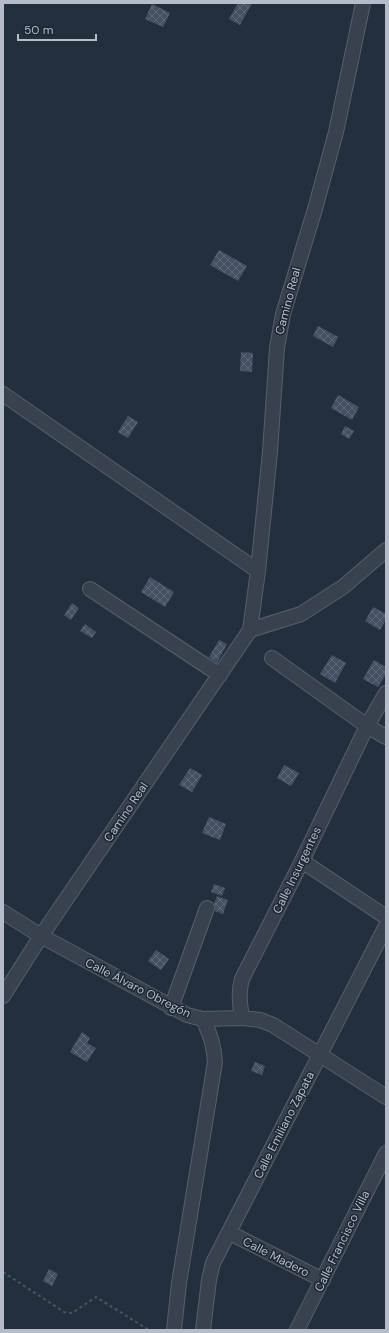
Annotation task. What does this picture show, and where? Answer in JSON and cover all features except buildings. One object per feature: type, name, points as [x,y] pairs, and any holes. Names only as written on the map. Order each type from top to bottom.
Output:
[{"type":"street","name":"Camino Real","points":[[3,996],[41,936],[250,630],[258,571],[270,452],[277,348],[283,314],[315,209],[336,132],[363,3]]},
{"type":"street","points":[[3,394],[258,571]]},
{"type":"street","points":[[250,630],[301,614],[343,587],[386,550]]},
{"type":"street","points":[[90,589],[220,675]]},
{"type":"street","points":[[272,658],[367,726],[386,737]]},
{"type":"street","name":"Calle Insurgentes","points":[[242,1018],[239,997],[242,979],[302,861],[367,726],[386,693]]},
{"type":"street","points":[[302,861],[386,917]]},
{"type":"street","points":[[171,1008],[207,908]]},
{"type":"street","name":"Calle Álvaro Obregón","points":[[3,912],[41,936],[171,1008],[187,1015],[203,1019],[242,1018],[260,1020],[273,1025],[386,1097]]},
{"type":"street","name":"Calle Emiliano Zapata","points":[[202,1330],[210,1271],[386,926]]},
{"type":"street","points":[[174,1330],[179,1284],[215,1062],[211,1036],[203,1019]]},
{"type":"street","name":"Calle Francisco Villa","points":[[297,1330],[386,1153]]},
{"type":"street","name":"Calle Madero","points":[[230,1234],[323,1280]]},
{"type":"path","points":[[3,1272],[64,1312],[72,1313],[96,1297],[149,1330]]}]
